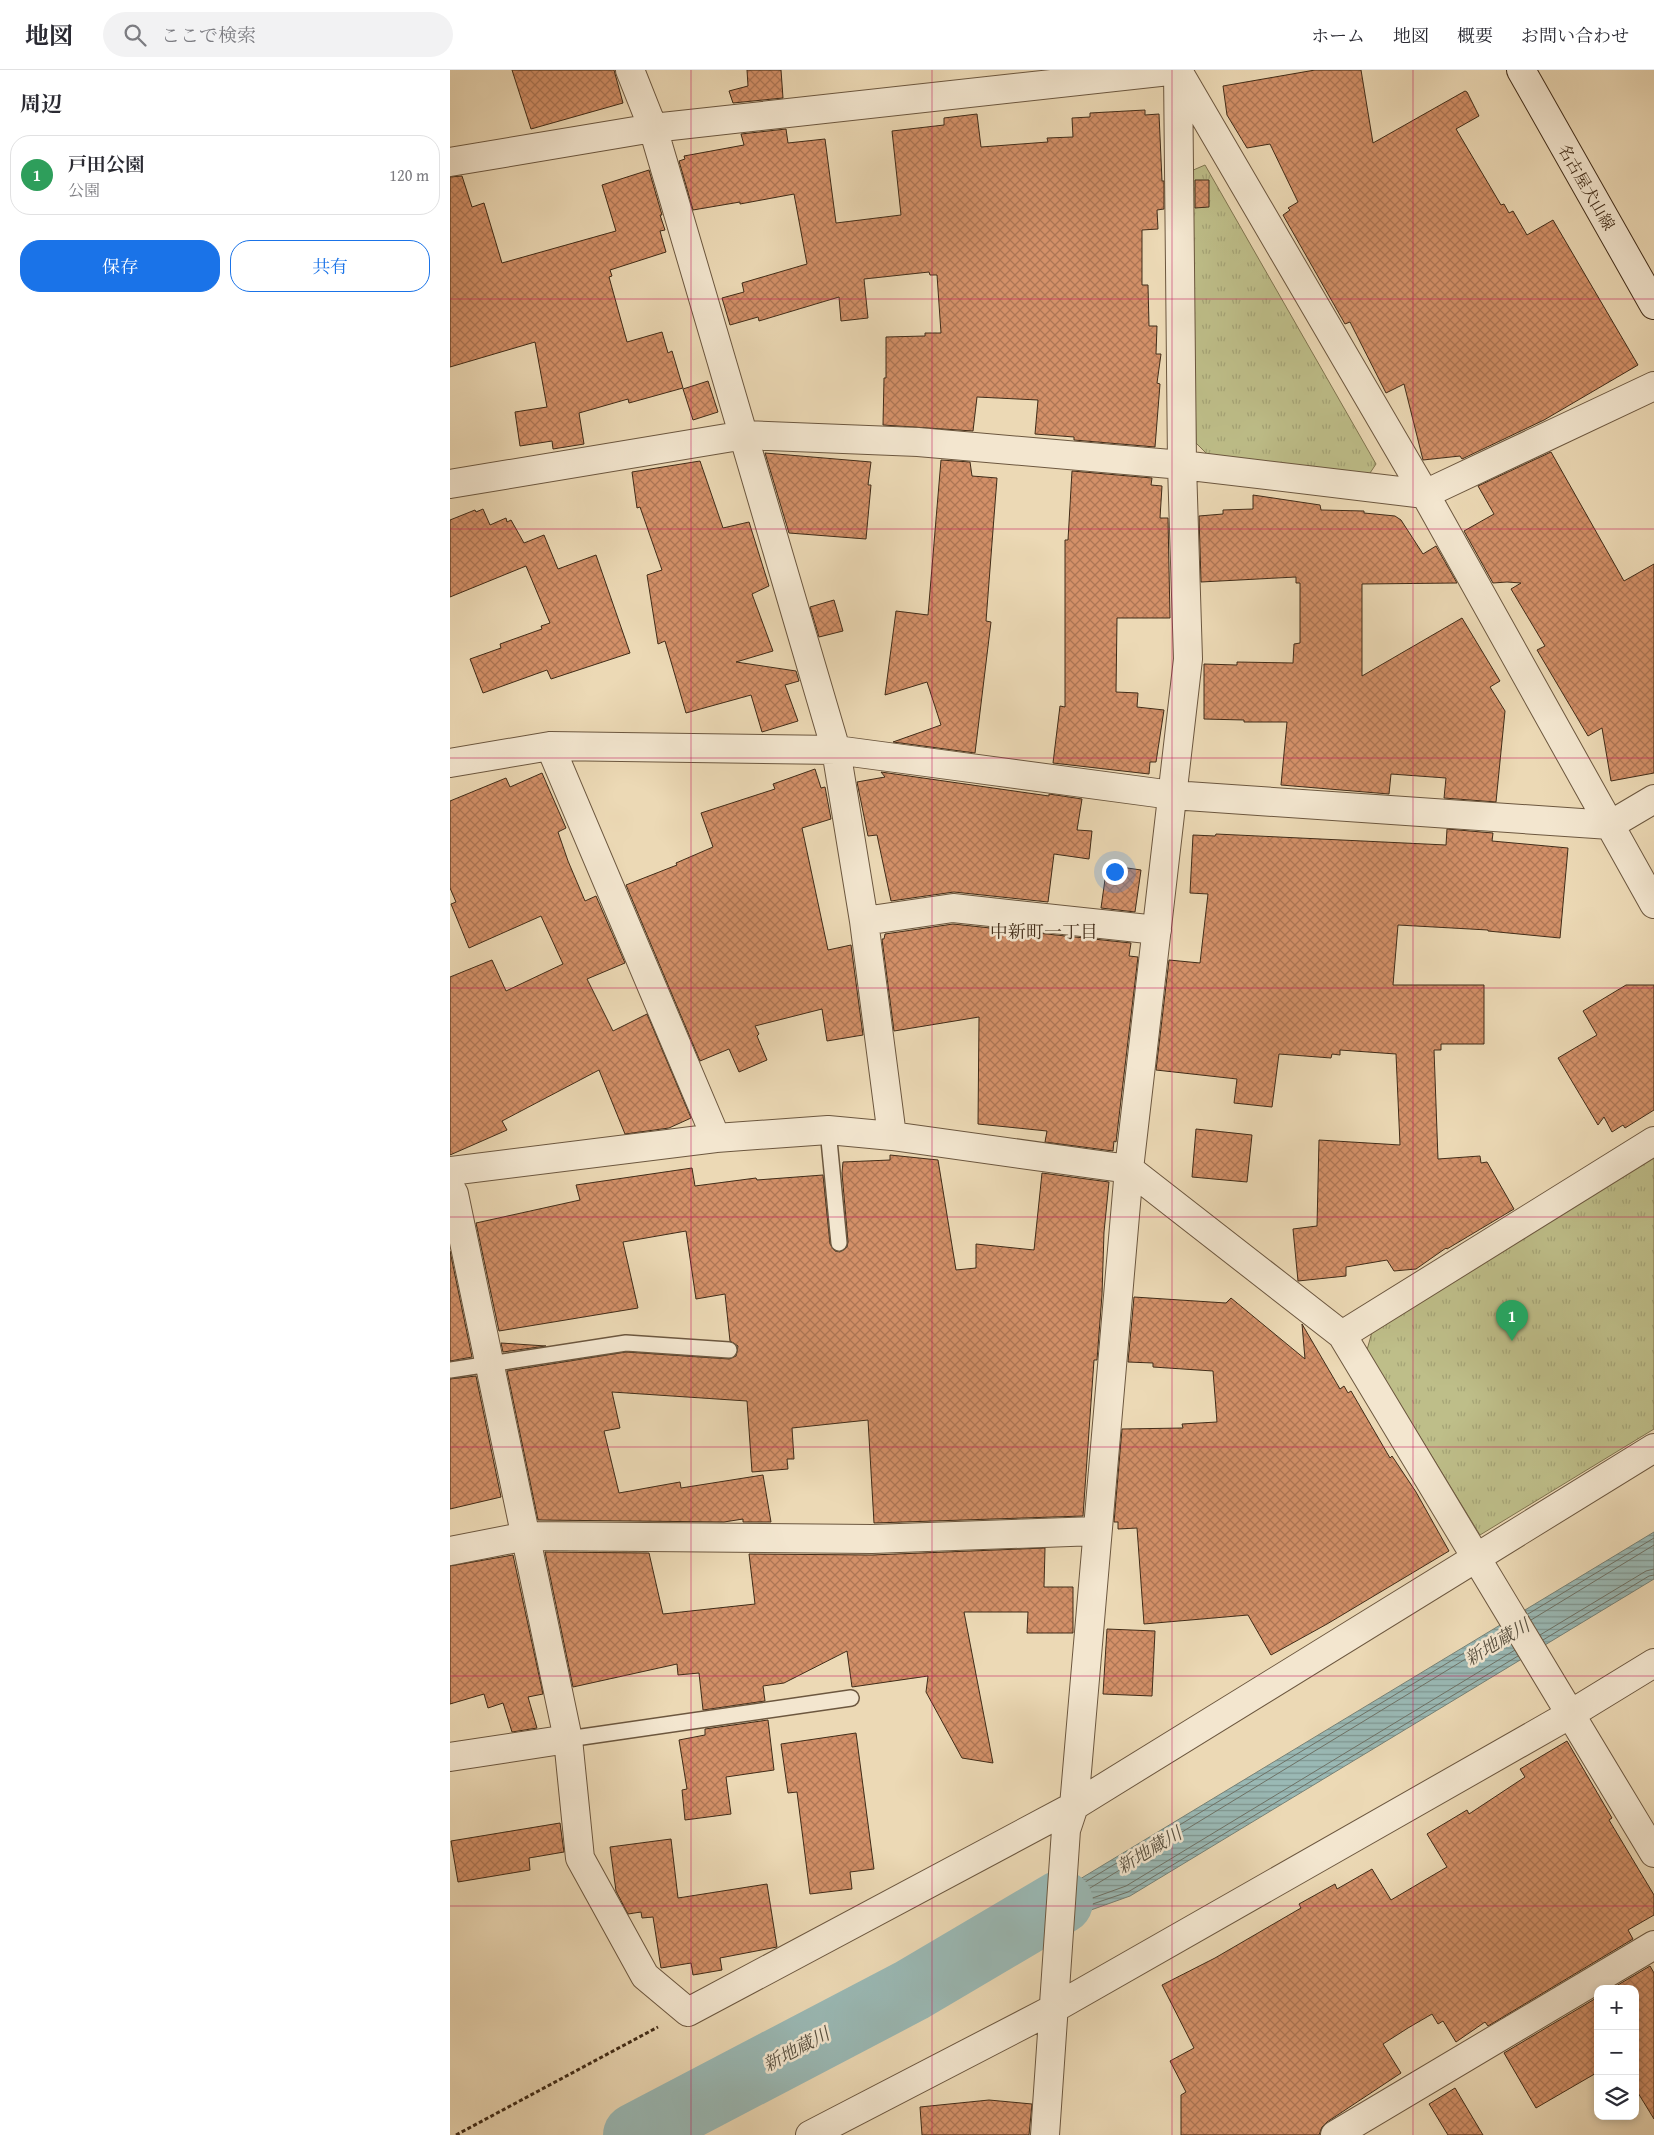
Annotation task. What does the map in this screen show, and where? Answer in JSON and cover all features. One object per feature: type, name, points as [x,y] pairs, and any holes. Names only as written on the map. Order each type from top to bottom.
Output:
[{"type":"street","points":[[630,70],[653,128],[745,435],[836,750],[864,921],[892,1136]]},
{"type":"street","points":[[450,162],[653,128],[1178,70]]},
{"type":"street","points":[[1045,2135],[1054,1998],[1129,1169],[1188,659],[1182,465],[1178,70]]},
{"type":"street","points":[[1178,70],[1425,494],[1654,904]]},
{"type":"street","name":"名古屋犬山線","points":[[1521,70],[1654,305]]},
{"type":"street","points":[[450,484],[745,435],[918,442],[1182,465],[1425,494],[1654,386]]},
{"type":"street","points":[[550,746],[716,1138]]},
{"type":"street","points":[[450,763],[550,746],[836,750],[1172,795],[1610,825],[1654,799]]},
{"type":"street","points":[[864,921],[953,908],[1157,930]]},
{"type":"street","points":[[450,1171],[716,1138],[828,1130],[892,1136],[1129,1169],[1342,1335],[1654,1853]]},
{"type":"street","points":[[1342,1335],[1654,1141]]},
{"type":"street","points":[[450,1188],[454,1194],[568,1739],[580,1858],[645,1976],[688,2012],[1070,1818],[1480,1564],[1654,1448]]},
{"type":"street","points":[[450,1551],[527,1536],[872,1539],[1097,1530]]},
{"type":"street","points":[[810,2135],[1565,1707],[1654,1663]]},
{"type":"street","points":[[450,1756],[568,1739]]},
{"type":"street","points":[[1335,2135],[1654,1945]]},
{"type":"lane","points":[[828,1130],[840,1243]]},
{"type":"lane","points":[[450,1370],[626,1343],[729,1350]]},
{"type":"lane","points":[[568,1739],[851,1698]]},
{"type":"path","points":[[456,2135],[688,2012]]},
{"type":"green space","points":[[1205,165],[1376,464],[1368,476],[1207,454],[1196,443],[1191,171]]},
{"type":"green space","points":[[1654,1157],[1654,1429],[1480,1535],[1367,1350],[1372,1332]]},
{"type":"water","points":[[1654,1532],[1654,1579],[1130,1896],[985,1948],[1080,1879]]},
{"type":"building","points":[[512,70],[614,70],[623,103],[531,129]]},
{"type":"building","points":[[747,70],[781,70],[783,98],[733,103],[729,91],[748,86]]},
{"type":"building","points":[[1315,70],[1361,70],[1373,143],[1465,91],[1467,92],[1479,116],[1456,129],[1501,205],[1504,204],[1509,213],[1513,211],[1527,235],[1553,220],[1638,365],[1544,420],[1462,459],[1460,456],[1423,460],[1404,384],[1386,393],[1350,322],[1345,324],[1283,215],[1290,210],[1288,208],[1298,202],[1270,144],[1247,148],[1227,115],[1223,86]]},
{"type":"building","points":[[1145,110],[1145,115],[1159,114],[1162,181],[1164,181],[1164,209],[1157,210],[1158,229],[1142,230],[1142,285],[1148,285],[1149,326],[1157,326],[1156,354],[1161,354],[1157,383],[1160,384],[1155,447],[1074,440],[1074,437],[1035,434],[1038,400],[977,397],[973,431],[883,425],[886,337],[925,336],[925,333],[941,333],[937,275],[930,275],[929,272],[864,279],[868,318],[841,321],[839,297],[759,321],[758,317],[730,325],[722,298],[744,292],[742,283],[807,264],[794,194],[693,210],[679,161],[685,159],[684,156],[744,145],[741,134],[786,129],[788,143],[825,139],[836,223],[901,215],[892,131],[944,125],[944,118],[977,114],[981,147],[1048,142],[1047,138],[1073,137],[1072,118],[1090,117],[1090,113]]},
{"type":"building","points":[[649,170],[662,215],[660,215],[665,230],[660,231],[666,252],[610,270],[612,276],[609,277],[627,342],[662,332],[668,353],[672,351],[683,388],[629,403],[628,399],[579,413],[584,444],[553,449],[552,441],[520,446],[515,412],[547,407],[535,342],[450,367],[450,177],[462,176],[472,207],[484,203],[502,263],[616,231],[602,185]]},
{"type":"building","points":[[1195,180],[1209,180],[1209,207],[1195,208]]},
{"type":"building","points":[[708,381],[718,412],[693,420],[683,389]]},
{"type":"building","points":[[1551,452],[1624,581],[1654,564],[1654,773],[1611,781],[1602,728],[1588,736],[1537,650],[1545,646],[1511,589],[1521,583],[1493,583],[1464,531],[1494,514],[1478,486]]},
{"type":"building","points":[[765,453],[871,462],[868,485],[871,485],[866,539],[789,533]]},
{"type":"building","points":[[941,460],[970,462],[972,476],[997,478],[986,621],[991,622],[975,753],[893,742],[941,725],[927,682],[885,695],[896,611],[928,615]]},
{"type":"building","points":[[700,461],[723,528],[749,522],[769,586],[752,594],[773,651],[736,662],[796,671],[799,681],[785,685],[798,721],[762,732],[751,695],[686,713],[665,641],[658,644],[647,575],[662,570],[640,507],[637,508],[632,472]]},
{"type":"building","points":[[1072,471],[1152,478],[1151,485],[1162,486],[1160,518],[1168,518],[1170,618],[1117,618],[1116,692],[1138,693],[1137,707],[1164,710],[1156,762],[1150,762],[1149,774],[1053,763],[1060,706],[1065,707],[1065,540],[1068,540]]},
{"type":"building","points":[[1253,495],[1320,505],[1321,510],[1364,511],[1364,513],[1395,516],[1401,520],[1423,554],[1436,546],[1457,583],[1362,584],[1362,676],[1462,618],[1500,681],[1490,687],[1505,711],[1496,802],[1444,798],[1446,778],[1391,774],[1389,794],[1281,785],[1287,722],[1244,722],[1244,720],[1204,719],[1204,664],[1237,665],[1237,662],[1293,663],[1294,644],[1300,643],[1300,583],[1296,583],[1296,577],[1201,582],[1199,516],[1223,514],[1223,510],[1253,509]]},
{"type":"building","points":[[483,509],[490,525],[506,518],[507,522],[511,520],[524,543],[544,535],[558,569],[596,555],[630,653],[551,679],[547,670],[483,693],[470,659],[501,648],[500,644],[542,629],[541,626],[550,623],[526,566],[450,597],[450,520],[475,510],[476,512]]},
{"type":"building","points":[[834,600],[843,631],[819,637],[810,607]]},
{"type":"building","points":[[815,769],[821,788],[825,787],[831,819],[802,828],[828,950],[851,945],[863,1035],[827,1041],[822,1009],[755,1026],[767,1060],[739,1072],[729,1049],[700,1061],[626,885],[677,865],[676,863],[713,847],[701,813],[775,789],[773,784]]},
{"type":"building","points":[[881,772],[1082,799],[1077,830],[1092,831],[1089,859],[1054,854],[1048,902],[954,892],[891,901],[877,835],[868,836],[857,782],[885,777]]},
{"type":"building","points":[[542,773],[566,828],[558,832],[585,901],[596,896],[625,963],[587,979],[613,1031],[647,1014],[691,1118],[669,1128],[625,1134],[599,1070],[502,1121],[507,1130],[450,1155],[450,977],[492,960],[506,991],[563,964],[541,916],[469,948],[451,904],[456,902],[450,888],[450,801],[506,778],[510,787]]},
{"type":"building","points":[[1447,829],[1493,833],[1492,841],[1568,848],[1560,938],[1488,930],[1398,925],[1393,985],[1484,985],[1484,1044],[1441,1044],[1441,1050],[1434,1050],[1438,1159],[1480,1156],[1481,1163],[1487,1162],[1514,1209],[1446,1248],[1416,1269],[1394,1271],[1387,1260],[1346,1267],[1346,1276],[1298,1281],[1293,1229],[1317,1226],[1319,1140],[1400,1145],[1396,1054],[1340,1050],[1340,1055],[1332,1054],[1331,1058],[1279,1054],[1272,1107],[1234,1103],[1237,1079],[1156,1070],[1169,960],[1200,963],[1208,894],[1190,893],[1193,835],[1215,836],[1216,834],[1446,845]]},
{"type":"building","points":[[1107,865],[1141,870],[1135,912],[1101,908]]},
{"type":"building","points":[[953,924],[1131,943],[1129,956],[1138,957],[1116,1142],[1114,1141],[1113,1151],[1045,1142],[1047,1131],[978,1124],[979,1017],[894,1031],[882,939],[884,939],[885,934]]},
{"type":"building","points":[[1626,985],[1654,985],[1654,1110],[1625,1128],[1623,1125],[1612,1132],[1604,1117],[1598,1125],[1558,1058],[1597,1035],[1583,1011]]},
{"type":"building","points":[[1196,1129],[1252,1135],[1247,1182],[1192,1177]]},
{"type":"building","points":[[890,1155],[938,1160],[956,1270],[976,1268],[976,1244],[1034,1250],[1042,1173],[1109,1182],[1104,1232],[1097,1360],[1094,1360],[1083,1516],[874,1523],[868,1420],[792,1428],[794,1459],[787,1459],[788,1469],[752,1472],[747,1401],[612,1392],[620,1428],[604,1431],[619,1493],[680,1482],[681,1488],[763,1475],[771,1522],[743,1522],[743,1519],[724,1522],[538,1520],[507,1371],[626,1352],[729,1359],[736,1356],[738,1346],[730,1341],[725,1294],[696,1299],[686,1231],[623,1242],[638,1308],[499,1331],[476,1223],[580,1200],[576,1185],[692,1168],[695,1186],[756,1178],[757,1180],[823,1175],[830,1244],[835,1251],[840,1252],[847,1247],[848,1242],[842,1173],[843,1162],[890,1160]]},
{"type":"building","points":[[450,1251],[472,1357],[450,1361]]},
{"type":"building","points":[[1134,1297],[1226,1303],[1231,1298],[1305,1359],[1302,1324],[1340,1389],[1344,1386],[1348,1393],[1351,1391],[1390,1458],[1392,1456],[1416,1492],[1449,1551],[1271,1655],[1248,1615],[1144,1624],[1137,1528],[1118,1529],[1118,1522],[1114,1522],[1122,1429],[1183,1428],[1182,1424],[1217,1422],[1213,1371],[1153,1367],[1153,1363],[1128,1362]]},
{"type":"building","points":[[501,1343],[546,1346],[503,1352]]},
{"type":"building","points":[[476,1376],[501,1497],[450,1509],[450,1379]]},
{"type":"building","points":[[1045,1548],[1044,1587],[1073,1587],[1073,1633],[1027,1633],[1028,1612],[964,1612],[993,1763],[962,1758],[926,1692],[928,1676],[852,1687],[847,1651],[784,1683],[763,1686],[765,1701],[703,1710],[699,1673],[678,1675],[677,1664],[573,1687],[545,1552],[649,1553],[663,1614],[755,1604],[749,1554],[872,1555]]},
{"type":"building","points":[[513,1555],[543,1694],[528,1697],[537,1728],[512,1732],[503,1703],[488,1708],[484,1694],[450,1704],[450,1566]]},
{"type":"building","points":[[1107,1629],[1155,1631],[1152,1696],[1103,1694]]},
{"type":"building","points":[[768,1720],[774,1770],[726,1777],[731,1814],[685,1820],[682,1790],[687,1789],[679,1740],[705,1735],[705,1729]]},
{"type":"building","points":[[856,1733],[874,1869],[850,1872],[852,1889],[810,1894],[797,1792],[788,1793],[781,1744]]},
{"type":"building","points":[[1567,1741],[1612,1818],[1609,1820],[1654,1895],[1654,1915],[1628,1930],[1633,1939],[1488,2026],[1485,2022],[1456,2042],[1443,2021],[1438,2024],[1432,2014],[1408,2028],[1383,2044],[1401,2073],[1327,2122],[1322,2127],[1319,2135],[1181,2135],[1181,2095],[1186,2092],[1170,2061],[1194,2048],[1162,1985],[1215,1958],[1301,1908],[1299,1904],[1335,1884],[1337,1889],[1372,1869],[1391,1900],[1447,1867],[1427,1834],[1467,1810],[1469,1814],[1525,1777],[1520,1769]]},
{"type":"building","points":[[560,1823],[564,1852],[529,1858],[530,1870],[458,1882],[451,1841]]},
{"type":"building","points":[[671,1839],[678,1898],[767,1884],[777,1947],[720,1958],[722,1970],[693,1975],[691,1963],[661,1968],[653,1917],[642,1918],[641,1912],[628,1914],[616,1891],[610,1847]]},
{"type":"building","points":[[1650,1966],[1654,1973],[1654,2119],[1639,2095],[1639,1985],[1618,1985]]},
{"type":"building","points":[[1594,1999],[1594,2074],[1536,2108],[1504,2053]]},
{"type":"building","points":[[1455,2088],[1483,2135],[1448,2135],[1429,2104]]},
{"type":"building","points":[[989,2100],[1032,2104],[1029,2135],[922,2135],[920,2107]]},
{"type":"waterway","name":"新地蔵川","points":[[635,2135],[912,1990],[1061,1902]]},
{"type":"place","name":"戸田公園","points":[[1512,1341]]},
{"type":"district","name":"中新町一丁目","points":[[1044,931]]}]
